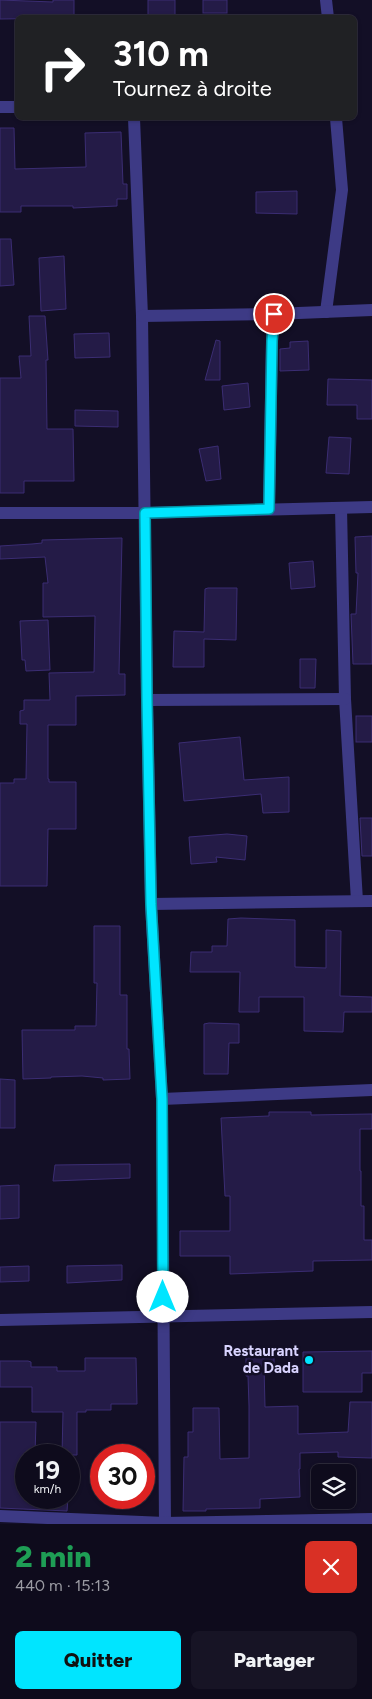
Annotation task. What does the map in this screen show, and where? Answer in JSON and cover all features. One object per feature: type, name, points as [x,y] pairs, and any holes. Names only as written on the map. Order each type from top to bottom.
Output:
[{"type":"street","points":[[326,0],[328,15]]},
{"type":"street","points":[[0,107],[15,107]]},
{"type":"street","points":[[134,120],[142,316],[151,904],[162,1099],[165,1523]]},
{"type":"street","points":[[326,312],[342,190],[336,120]]},
{"type":"street","points":[[142,316],[372,310]]},
{"type":"street","points":[[269,509],[274,314]]},
{"type":"street","points":[[0,513],[145,513],[372,507]]},
{"type":"street","points":[[342,508],[345,699],[357,902]]},
{"type":"street","points":[[147,700],[345,699]]},
{"type":"street","points":[[151,904],[372,901]]},
{"type":"street","points":[[162,1099],[372,1090]]},
{"type":"street","points":[[0,1320],[372,1312]]},
{"type":"street","points":[[0,1516],[165,1523],[372,1519]]},
{"type":"building","points":[[0,0],[53,2],[53,0],[74,0],[74,15],[15,15],[15,19],[0,19]]},
{"type":"building","points":[[148,0],[175,0],[175,15],[148,15]]},
{"type":"building","points":[[203,0],[227,0],[227,13],[203,13]]},
{"type":"building","points":[[0,128],[14,128],[15,169],[86,167],[85,133],[121,132],[123,184],[127,184],[127,199],[117,199],[117,206],[73,208],[73,206],[21,206],[21,212],[0,212]]},
{"type":"building","points":[[297,191],[297,214],[256,213],[256,192]]},
{"type":"building","points":[[0,239],[11,239],[14,285],[0,286]]},
{"type":"building","points":[[64,256],[66,309],[41,311],[39,258]]},
{"type":"building","points":[[29,316],[45,316],[48,360],[46,360],[47,429],[73,429],[74,481],[24,481],[24,493],[0,493],[0,378],[21,378],[19,356],[31,356]]},
{"type":"building","points":[[109,333],[110,357],[75,358],[74,334]]},
{"type":"building","points":[[216,340],[220,341],[220,380],[205,380]]},
{"type":"building","points":[[308,341],[309,370],[280,371],[280,349],[290,348],[290,342]]},
{"type":"building","points":[[328,379],[372,380],[372,419],[357,419],[357,405],[327,405]]},
{"type":"building","points":[[248,383],[250,407],[224,410],[222,386]]},
{"type":"building","points":[[75,410],[118,411],[118,427],[75,426]]},
{"type":"building","points":[[329,437],[351,438],[349,474],[326,473]]},
{"type":"building","points":[[218,446],[221,479],[206,481],[199,449]]},
{"type":"building","points":[[372,536],[372,664],[353,664],[351,614],[356,614],[358,573],[356,573],[355,537]]},
{"type":"building","points":[[122,538],[119,674],[125,674],[125,695],[76,696],[76,725],[48,725],[48,779],[49,782],[76,782],[76,829],[48,829],[47,886],[0,886],[0,783],[14,783],[14,779],[26,779],[27,724],[20,724],[20,711],[24,710],[24,700],[50,700],[49,673],[94,672],[95,616],[43,617],[43,583],[48,583],[45,557],[0,559],[0,546],[42,543],[42,540]]},
{"type":"building","points":[[313,561],[315,587],[291,589],[289,563]]},
{"type":"building","points":[[237,588],[236,640],[204,639],[204,667],[173,667],[174,631],[204,632],[205,589]]},
{"type":"building","points":[[48,620],[50,670],[26,671],[25,660],[22,660],[20,621]]},
{"type":"building","points":[[300,659],[316,659],[315,688],[300,688]]},
{"type":"building","points":[[356,716],[372,716],[372,742],[356,742]]},
{"type":"building","points":[[240,737],[244,780],[289,777],[289,812],[263,813],[261,794],[184,801],[179,743]]},
{"type":"building","points":[[360,818],[372,818],[372,856],[362,856]]},
{"type":"building","points":[[227,834],[247,836],[245,860],[216,857],[217,862],[191,864],[189,837]]},
{"type":"building","points":[[228,919],[295,920],[295,967],[326,968],[326,930],[341,931],[340,996],[372,997],[372,1012],[344,1012],[343,1032],[304,1031],[304,997],[259,997],[259,1012],[239,1012],[240,972],[190,972],[191,952],[212,952],[212,946],[227,946]]},
{"type":"building","points":[[94,926],[120,926],[120,995],[127,995],[127,1049],[129,1049],[130,1079],[103,1080],[103,1078],[82,1076],[23,1079],[22,1030],[75,1030],[75,1026],[96,1026],[97,983],[94,983]]},
{"type":"building","points":[[204,1024],[239,1024],[239,1043],[229,1043],[228,1074],[204,1074]]},
{"type":"building","points":[[0,1079],[15,1080],[15,1128],[0,1128]]},
{"type":"building","points":[[269,1112],[311,1112],[311,1115],[372,1114],[372,1129],[360,1129],[360,1171],[361,1206],[364,1206],[364,1240],[372,1240],[372,1260],[313,1261],[313,1271],[230,1274],[230,1256],[180,1256],[180,1231],[230,1231],[230,1196],[225,1196],[221,1118],[269,1116]]},
{"type":"building","points":[[130,1164],[130,1178],[53,1181],[55,1165]]},
{"type":"building","points":[[19,1185],[19,1218],[0,1219],[0,1186]]},
{"type":"building","points":[[122,1265],[122,1280],[67,1283],[67,1266]]},
{"type":"building","points":[[29,1266],[29,1281],[0,1282],[0,1267]]},
{"type":"building","points":[[372,1351],[372,1373],[362,1373],[362,1392],[303,1392],[303,1352]]},
{"type":"building","points":[[246,1352],[274,1352],[274,1366],[264,1366],[265,1407],[298,1406],[298,1434],[348,1432],[350,1402],[372,1402],[372,1458],[338,1457],[338,1452],[300,1453],[300,1497],[260,1499],[260,1508],[183,1511],[184,1457],[188,1457],[188,1432],[193,1432],[193,1408],[219,1408],[220,1459],[249,1458]]},
{"type":"building","points":[[85,1358],[136,1358],[137,1404],[111,1404],[111,1410],[77,1412],[77,1444],[62,1444],[63,1412],[32,1412],[32,1387],[0,1387],[0,1361],[28,1361],[31,1362],[31,1367],[57,1367],[57,1371],[85,1371]]},
{"type":"building","points":[[0,1422],[36,1422],[35,1444],[15,1444],[15,1509],[0,1508]]},
{"type":"building","points":[[22,1509],[67,1509],[67,1511]]},
{"type":"place","name":"Restaurant de Dada","points":[[309,1360]]},
{"type":"route","points":[[163,1297],[162,1099],[151,904],[145,513],[269,509],[274,314]]}]
